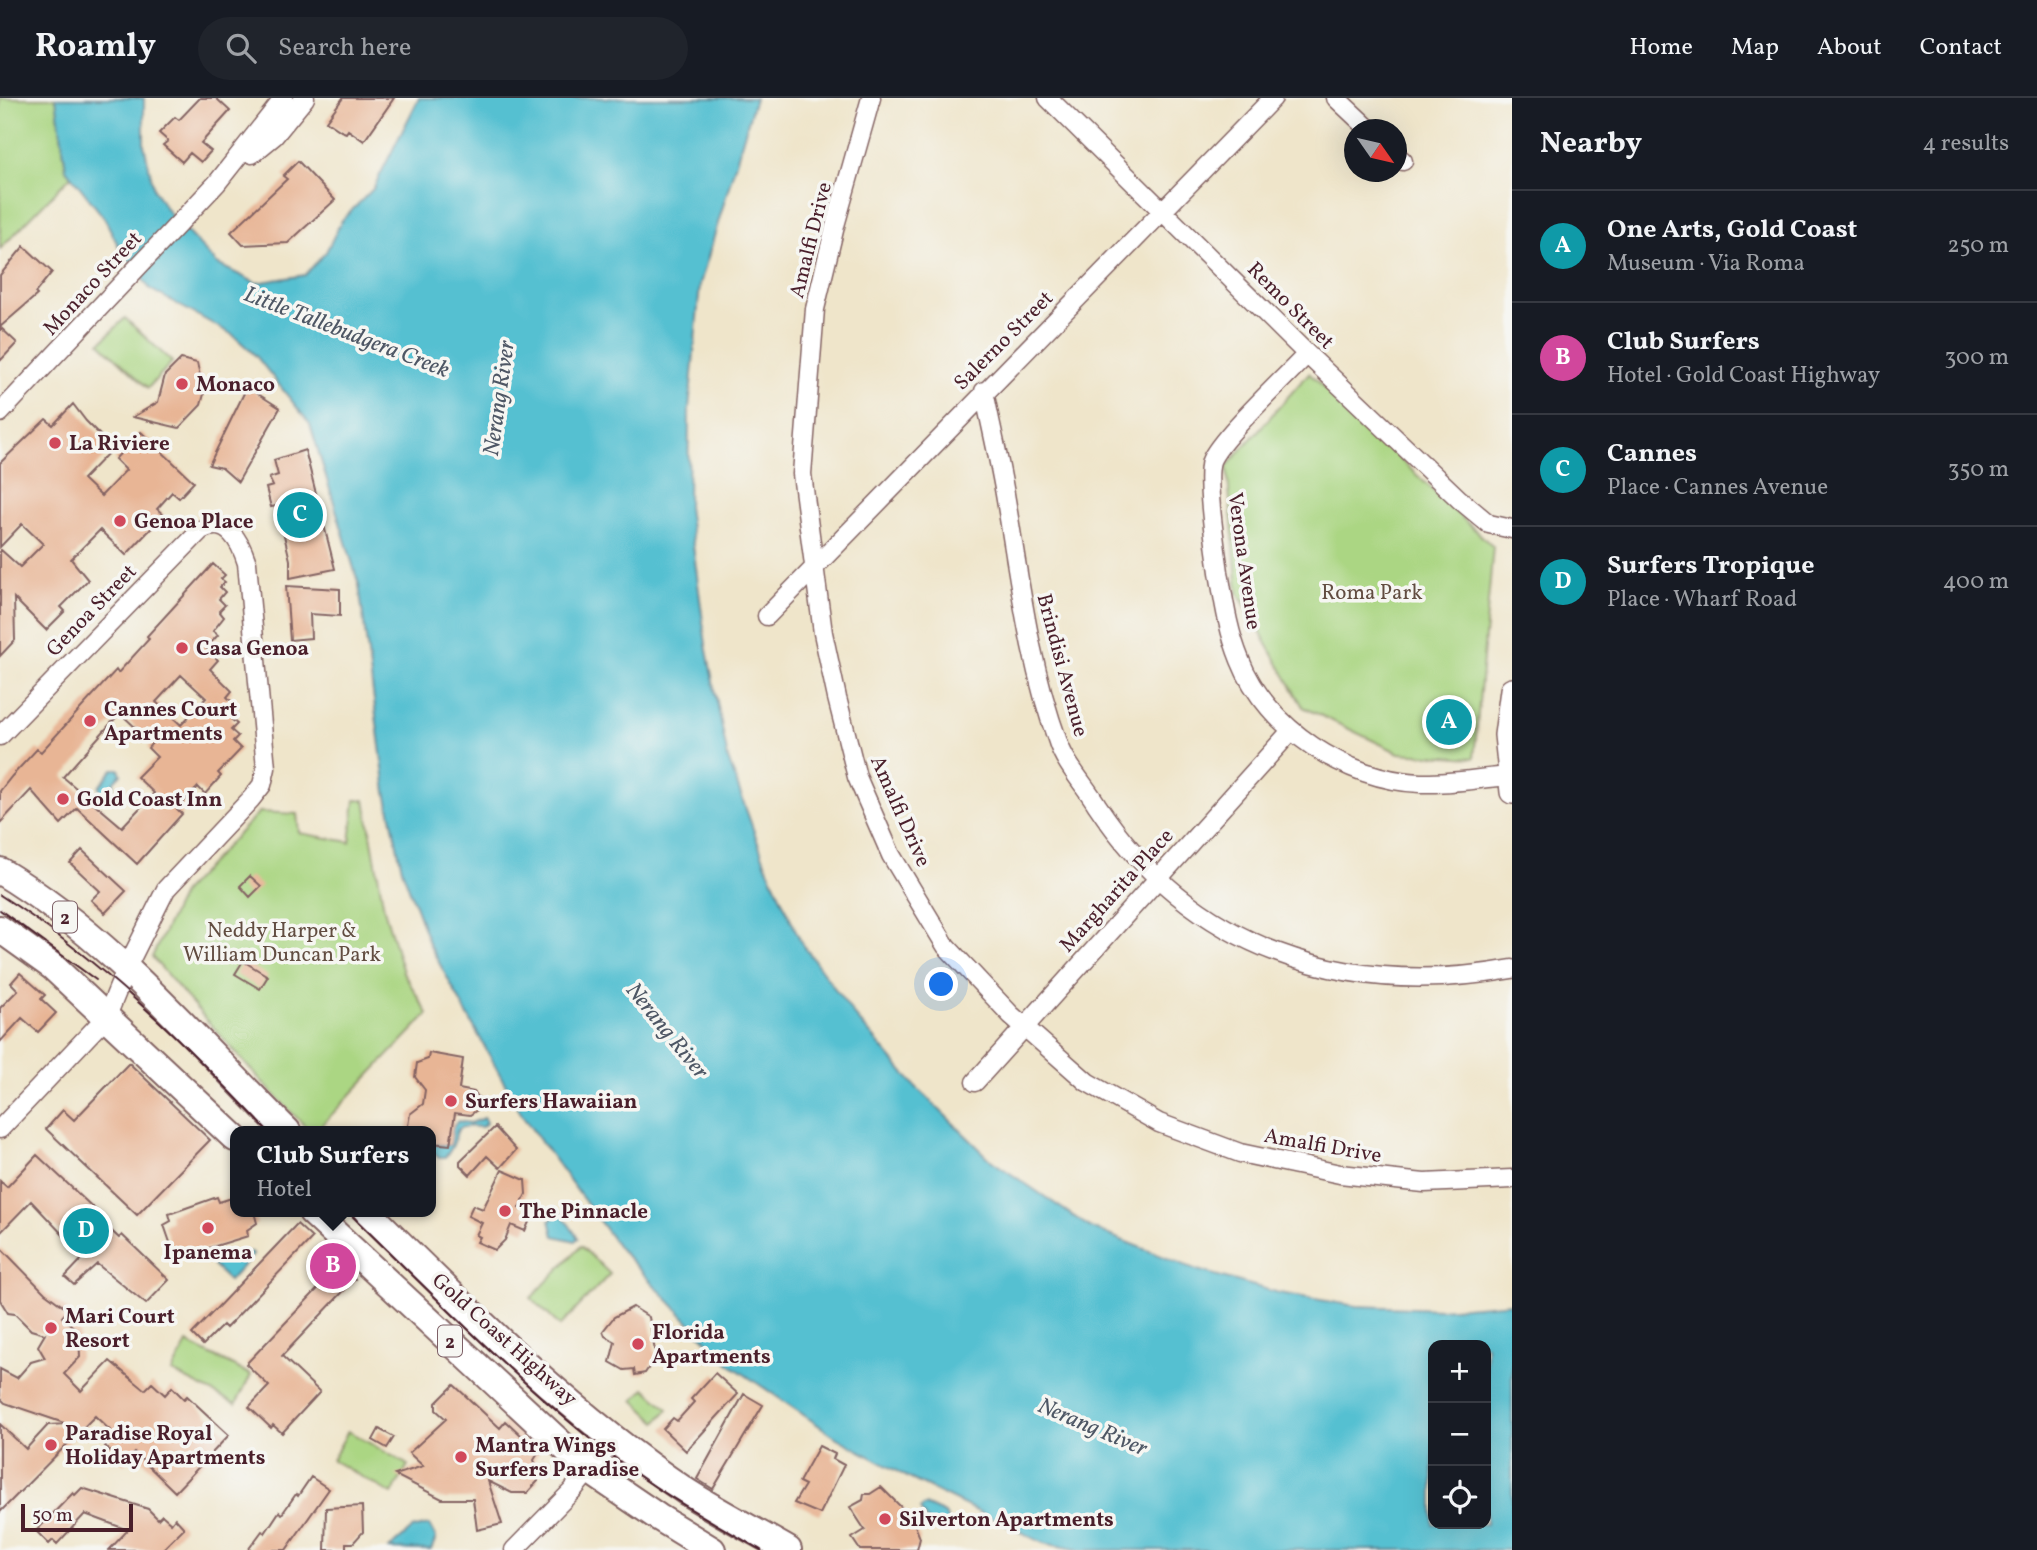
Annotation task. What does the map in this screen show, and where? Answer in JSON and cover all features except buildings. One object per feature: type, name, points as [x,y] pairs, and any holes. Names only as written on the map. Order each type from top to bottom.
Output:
[{"type":"highway","name":"2","points":[[0,871],[85,932],[127,967],[282,1126]]},
{"type":"highway","name":"2","points":[[0,929],[53,967],[230,1133]]},
{"type":"highway","name":"Gold Coast Highway","points":[[317,1217],[589,1469],[658,1517],[712,1550]]},
{"type":"highway","name":"Gold Coast Highway","points":[[373,1217],[542,1376],[616,1438],[685,1490],[789,1550]]},
{"type":"main road","points":[[1511,784],[1506,727],[1512,690]]},
{"type":"street","name":"Monaco Street","points":[[0,413],[217,183],[284,98]]},
{"type":"street","name":"Monaco Street","points":[[217,183],[274,136],[305,98]]},
{"type":"street","name":"Amalfi Drive","points":[[872,98],[815,309],[802,474],[823,633],[857,776],[891,855],[946,946],[1023,1027],[1087,1082],[1159,1123],[1240,1153],[1340,1174],[1424,1183],[1512,1179]]},
{"type":"street","name":"Remo Street","points":[[1048,98],[1307,354],[1476,513],[1495,527],[1512,529]]},
{"type":"street","name":"Salerno Street","points":[[767,616],[1273,98]]},
{"type":"street","points":[[1336,98],[1358,119]]},
{"type":"street","name":"Verona Avenue","points":[[1307,354],[1223,443],[1211,462],[1215,542],[1226,619],[1241,663],[1265,701],[1291,730],[1336,759],[1380,778],[1420,783],[1511,784]]},
{"type":"street","name":"Brindisi Avenue","points":[[984,391],[1006,500],[1027,634],[1058,745],[1116,832],[1194,911],[1251,943],[1321,967],[1395,979],[1481,975],[1512,970]]},
{"type":"street","name":"Genoa Street","points":[[0,736],[201,530],[212,524],[220,525],[235,536],[247,563],[265,778],[251,799],[166,889],[127,967]]},
{"type":"street","name":"Margharita Place","points":[[975,1082],[1291,730]]},
{"type":"street","points":[[0,1129],[107,1016],[127,967]]},
{"type":"street","points":[[514,1550],[616,1438]]},
{"type":"green space","points":[[0,98],[56,98],[66,169],[71,176],[0,249]]},
{"type":"green space","points":[[125,318],[172,362],[148,388],[100,343]]},
{"type":"green space","name":"Roma Park","points":[[1309,373],[1493,547],[1474,758],[1399,753],[1303,707],[1238,593],[1227,466]]},
{"type":"green space","name":"Neddy Harper & William Duncan Park","points":[[355,800],[365,800],[384,909],[403,972],[428,1014],[321,1126],[305,1126],[249,1068],[152,957],[183,892],[259,812],[297,814],[299,833],[350,842]]},
{"type":"green space","points":[[581,1246],[610,1274],[560,1326],[531,1298]]},
{"type":"green space","points":[[187,1343],[251,1375],[236,1404],[172,1372]]},
{"type":"green space","points":[[645,1388],[668,1409],[657,1422],[634,1400]]},
{"type":"green space","points":[[348,1431],[408,1465],[392,1494],[332,1460]]},
{"type":"water","points":[[56,98],[144,98],[144,145],[154,190],[169,213],[217,264],[256,283],[305,275],[326,252],[342,220],[373,189],[419,98],[755,98],[700,284],[689,409],[688,507],[706,645],[728,759],[766,865],[801,942],[854,1015],[915,1086],[992,1161],[1091,1228],[1197,1270],[1279,1293],[1356,1306],[1440,1309],[1512,1303],[1512,1550],[1080,1550],[1043,1543],[911,1479],[837,1438],[728,1363],[620,1249],[523,1117],[430,946],[402,869],[386,792],[359,585],[310,424],[256,356],[233,335],[150,289],[118,245],[105,219],[66,169]]},
{"type":"water","points":[[113,769],[119,769],[121,774],[114,781],[112,794],[102,796],[99,787]]},
{"type":"water","points":[[484,1118],[486,1123],[482,1127],[458,1129],[454,1143],[445,1157],[436,1154],[436,1145],[450,1145],[453,1126],[458,1121],[470,1123]]},
{"type":"water","points":[[561,1213],[578,1238],[575,1241],[554,1236],[550,1220]]},
{"type":"water","points":[[249,1252],[253,1255],[229,1281],[213,1266],[217,1261]]},
{"type":"water","points":[[925,1505],[945,1514],[948,1520],[944,1527],[932,1525],[927,1520],[920,1509]]},
{"type":"water","points":[[429,1525],[436,1538],[431,1550],[389,1549],[412,1529]]},
{"type":"tram line","points":[[0,895],[37,920],[107,975],[174,1035],[263,1126]]},
{"type":"tram line","points":[[0,910],[96,980]]},
{"type":"tram line","points":[[353,1217],[473,1334],[604,1450],[681,1503],[761,1550]]},
{"type":"place","name":"Monaco","points":[[182,384]]},
{"type":"place","name":"La Riviere","points":[[55,443]]},
{"type":"place","name":"Cannes","points":[[300,515]]},
{"type":"place","name":"Genoa Place","points":[[120,521]]},
{"type":"place","name":"Casa Genoa","points":[[182,648]]},
{"type":"place","name":"Cannes Court Apartments","points":[[90,721]]},
{"type":"place","name":"One Arts, Gold Coast","points":[[1449,722]]},
{"type":"place","name":"Gold Coast Inn","points":[[63,799]]},
{"type":"place","name":"Surfers Hawaiian","points":[[451,1101]]},
{"type":"place","name":"The Pinnacle","points":[[505,1211]]},
{"type":"place","name":"Ipanema","points":[[208,1228]]},
{"type":"place","name":"Surfers Tropique","points":[[86,1231]]},
{"type":"place","name":"Club Surfers","points":[[333,1266]]},
{"type":"place","name":"Mari Court Resort","points":[[51,1328]]},
{"type":"place","name":"Florida Apartments","points":[[638,1344]]},
{"type":"place","name":"Paradise Royal Holiday Apartments","points":[[51,1445]]},
{"type":"place","name":"Mantra Wings Surfers Paradise","points":[[461,1457]]},
{"type":"place","name":"Silverton Apartments","points":[[885,1519]]},
{"type":"water label","name":"Little Tallebudgera Creek","points":[[347,331]]},
{"type":"water label","name":"Nerang River","points":[[498,398]]},
{"type":"water label","name":"Nerang River","points":[[668,1030]]},
{"type":"water label","name":"Nerang River","points":[[1093,1426]]}]
